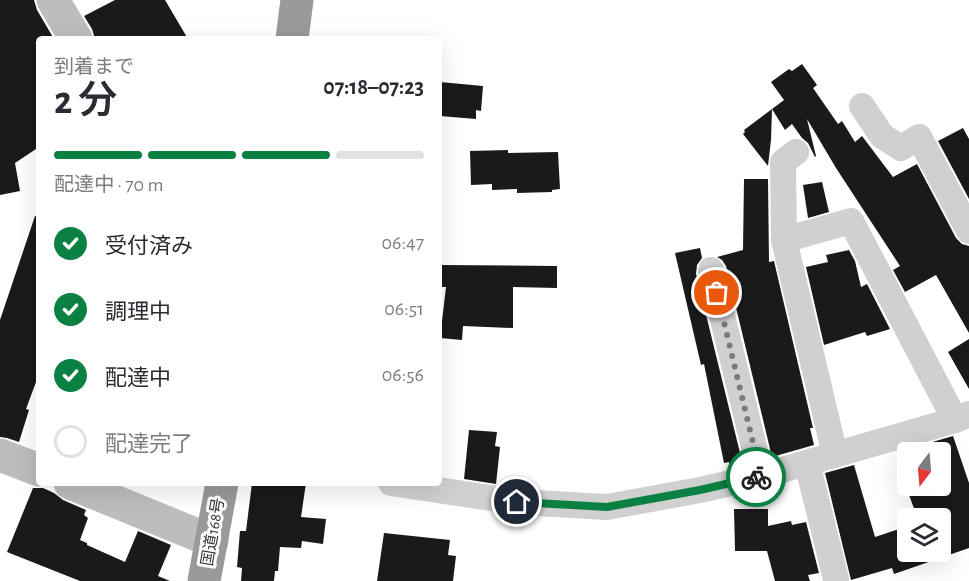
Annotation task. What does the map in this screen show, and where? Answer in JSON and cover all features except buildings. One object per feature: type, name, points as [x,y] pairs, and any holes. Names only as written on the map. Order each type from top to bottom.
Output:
[{"type":"highway","points":[[292,36],[297,0]]},
{"type":"highway","name":"国道168号","points":[[204,581],[221,486]]},
{"type":"main road","points":[[53,0],[74,36]]},
{"type":"main road","points":[[0,455],[36,469]]},
{"type":"main road","points":[[77,486],[212,541]]},
{"type":"street","points":[[862,106],[882,136],[901,148],[919,137],[969,231]]},
{"type":"street","points":[[796,152],[783,162],[784,240],[835,456]]},
{"type":"street","points":[[411,486],[517,502],[607,507],[761,476],[962,417],[851,221],[784,240]]},
{"type":"street","points":[[711,270],[761,476]]},
{"type":"street","points":[[807,463],[836,579]]},
{"type":"way so far","points":[[717,293],[761,476],[756,477]]},
{"type":"route","points":[[517,502],[607,507],[756,477]]}]
